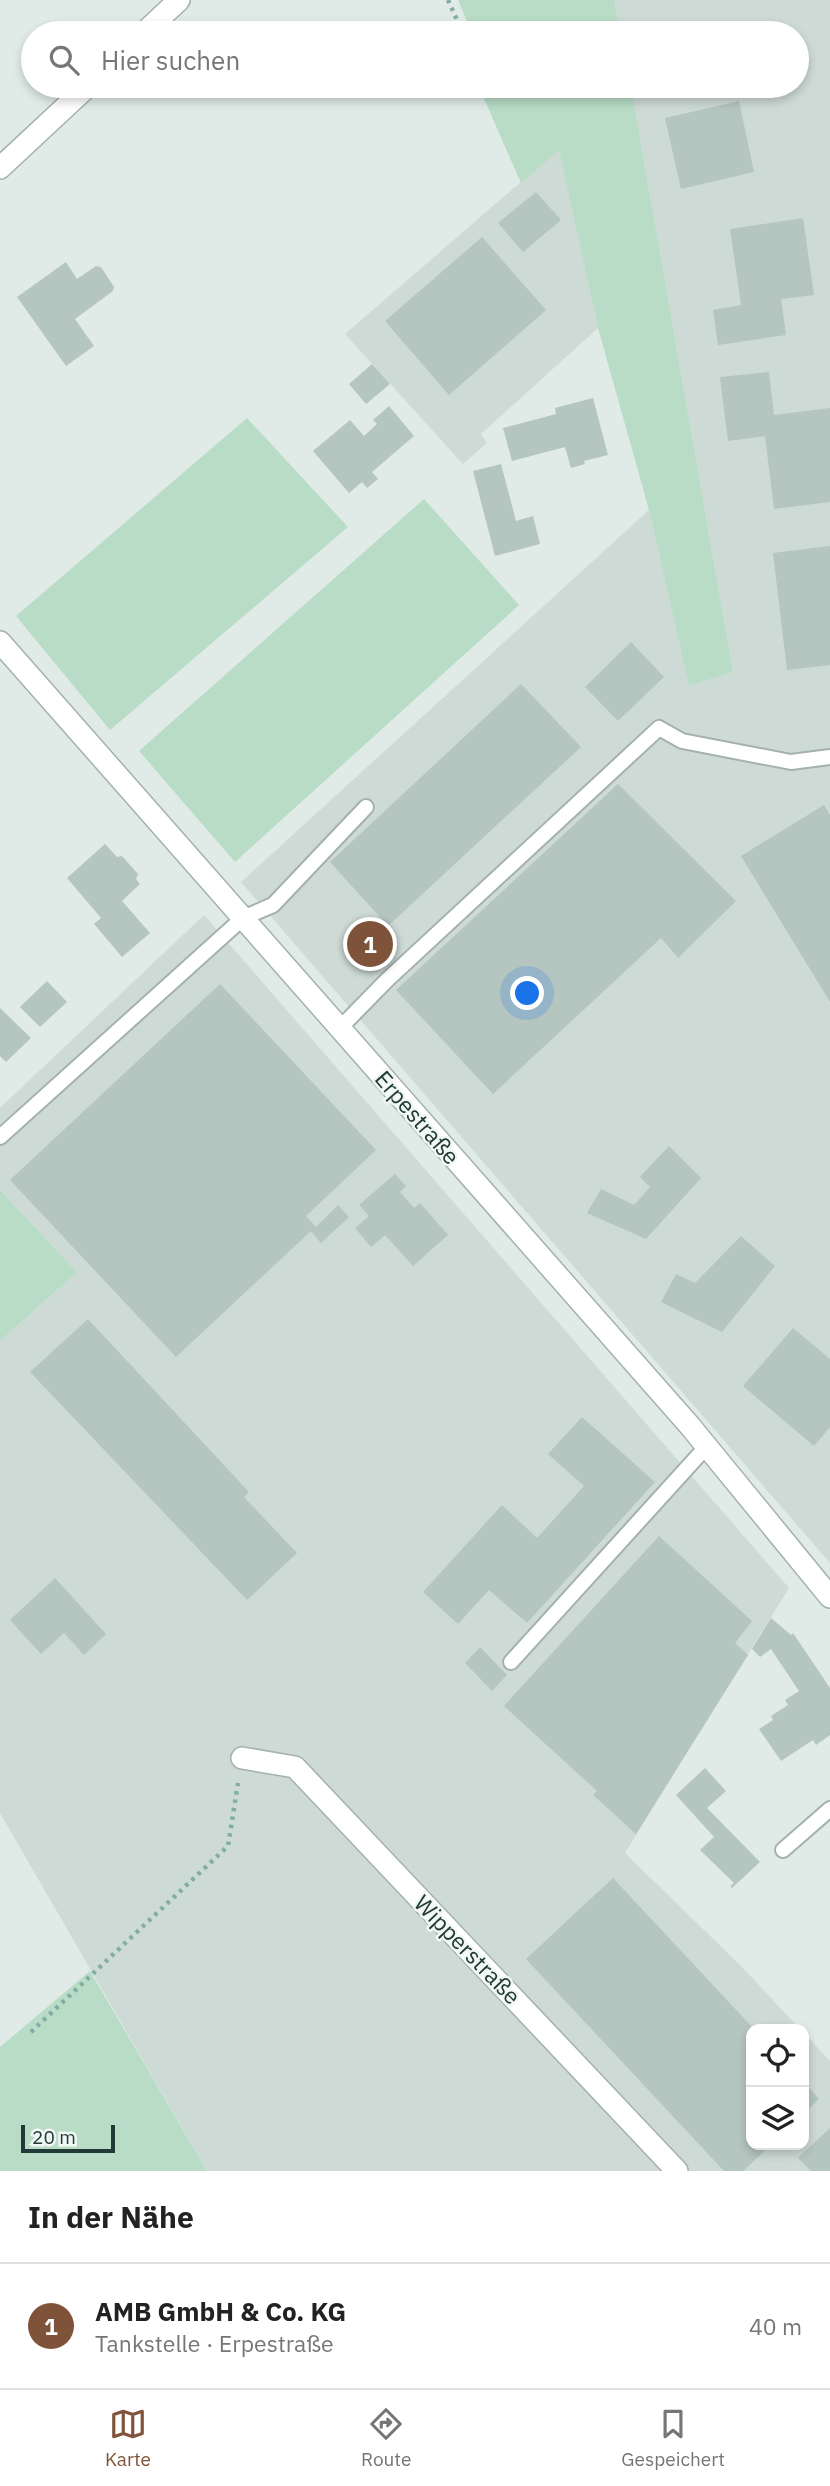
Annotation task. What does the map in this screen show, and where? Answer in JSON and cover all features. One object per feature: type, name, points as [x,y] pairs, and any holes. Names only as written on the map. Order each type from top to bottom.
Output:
[{"type":"street","points":[[157,21],[179,0]]},
{"type":"street","points":[[0,168],[75,98]]},
{"type":"street","name":"Erpestraße","points":[[0,642],[707,1446],[830,1597]]},
{"type":"street","name":"Wipperstraße","points":[[242,1758],[295,1767],[677,2171]]},
{"type":"lane","points":[[340,1028],[387,980],[659,728],[682,741],[791,762],[830,757]]},
{"type":"lane","points":[[0,1137],[243,918],[273,905],[366,807]]},
{"type":"lane","points":[[512,1662],[707,1446]]},
{"type":"lane","points":[[783,1850],[830,1809]]},
{"type":"path","points":[[448,0],[458,21]]},
{"type":"path","points":[[31,2032],[229,1846],[242,1758]]},
{"type":"shaded area","points":[[614,0],[830,0],[830,1563],[241,882],[649,510],[689,686],[733,672],[633,98],[809,98],[809,21],[618,21]]},
{"type":"shaded area","points":[[559,149],[598,328],[481,434],[487,443],[463,464],[345,334]]},
{"type":"shaded area","points":[[204,915],[789,1588],[625,1853],[741,1966],[795,2024],[746,2024],[746,2150],[809,2150],[809,2038],[830,2061],[830,2171],[207,2171],[0,1813],[0,1341],[77,1272],[0,1190],[0,1108]]},
{"type":"green space","points":[[458,0],[614,0],[618,21],[467,21]]},
{"type":"green space","points":[[484,98],[633,98],[733,672],[689,686],[649,510],[598,328],[559,150],[521,183]]},
{"type":"green space","points":[[247,418],[348,527],[110,730],[16,616]]},
{"type":"green space","points":[[424,499],[519,605],[235,862],[139,751]]},
{"type":"green space","points":[[0,1190],[77,1272],[0,1341]]},
{"type":"green space","points":[[90,1971],[207,2171],[0,2171],[0,2047]]},
{"type":"building","points":[[739,101],[754,172],[681,189],[665,118]]},
{"type":"building","points":[[536,192],[561,220],[523,252],[498,223]]},
{"type":"building","points":[[803,218],[814,295],[781,299],[786,335],[718,345],[713,310],[741,305],[730,229]]},
{"type":"building","points":[[482,237],[546,310],[449,395],[385,321]]},
{"type":"building","points":[[66,262],[77,279],[96,266],[101,267],[114,287],[113,291],[75,319],[94,346],[66,366],[17,297]]},
{"type":"building","points":[[372,364],[390,384],[366,404],[349,384]]},
{"type":"building","points":[[769,372],[774,415],[830,408],[830,502],[774,509],[765,436],[728,441],[720,377]]},
{"type":"building","points":[[593,398],[608,455],[584,461],[585,464],[571,468],[565,447],[512,461],[503,428],[556,414],[555,408]]},
{"type":"building","points":[[389,406],[414,436],[372,472],[378,479],[367,488],[362,482],[349,493],[313,451],[350,420],[364,436],[377,424],[373,420]]},
{"type":"building","points":[[501,464],[516,521],[533,516],[540,544],[495,556],[473,471]]},
{"type":"building","points":[[830,546],[830,665],[787,670],[773,553]]},
{"type":"building","points":[[631,642],[664,677],[618,721],[585,687]]},
{"type":"building","points":[[521,684],[581,747],[388,926],[330,862]]},
{"type":"building","points":[[618,784],[736,901],[678,958],[661,938],[493,1094],[396,990]]},
{"type":"building","points":[[824,805],[830,815],[830,1002],[741,856]]},
{"type":"building","points":[[105,844],[117,857],[122,856],[138,874],[136,879],[140,884],[122,901],[150,933],[122,957],[94,924],[101,918],[67,878]]},
{"type":"building","points":[[47,981],[67,1002],[40,1027],[20,1007]]},
{"type":"building","points":[[220,984],[376,1150],[306,1216],[316,1227],[338,1205],[349,1217],[321,1243],[311,1231],[176,1357],[10,1180]]},
{"type":"building","points":[[0,1008],[31,1038],[6,1062],[0,1056]]},
{"type":"building","points":[[669,1146],[701,1178],[646,1239],[587,1213],[601,1189],[634,1205],[650,1187],[640,1177]]},
{"type":"building","points":[[395,1174],[406,1186],[400,1192],[414,1208],[420,1203],[448,1235],[413,1266],[385,1235],[371,1247],[355,1228],[369,1216],[359,1205]]},
{"type":"building","points":[[741,1236],[775,1266],[722,1332],[661,1302],[676,1274],[695,1283]]},
{"type":"building","points":[[88,1319],[249,1492],[244,1497],[297,1553],[247,1600],[30,1372]]},
{"type":"building","points":[[793,1328],[830,1359],[830,1427],[814,1446],[743,1386]]},
{"type":"building","points":[[582,1417],[655,1482],[527,1623],[489,1590],[458,1624],[423,1592],[502,1505],[537,1538],[584,1486],[548,1454]]},
{"type":"building","points":[[659,1536],[752,1621],[735,1643],[748,1655],[636,1834],[593,1795],[597,1791],[504,1706]]},
{"type":"building","points":[[55,1578],[106,1634],[84,1655],[64,1633],[41,1654],[10,1620]]},
{"type":"building","points":[[771,1618],[791,1635],[793,1633],[830,1688],[830,1735],[816,1745],[813,1740],[781,1761],[759,1729],[773,1720],[771,1716],[788,1705],[785,1700],[799,1691],[771,1649],[760,1657],[752,1649]]},
{"type":"building","points":[[480,1647],[507,1675],[492,1691],[465,1663]]},
{"type":"building","points":[[705,1768],[726,1791],[707,1808],[760,1862],[732,1888],[730,1886],[734,1883],[700,1850],[714,1837],[676,1795]]},
{"type":"building","points":[[613,1878],[749,2024],[746,2024],[746,2150],[766,2150],[743,2171],[724,2171],[526,1959]]},
{"type":"building","points":[[809,2088],[819,2099],[809,2109]]},
{"type":"building","points":[[830,2128],[830,2171],[811,2171],[798,2158]]},
{"type":"place","name":"AMB GmbH & Co. KG","points":[[370,944]]}]
